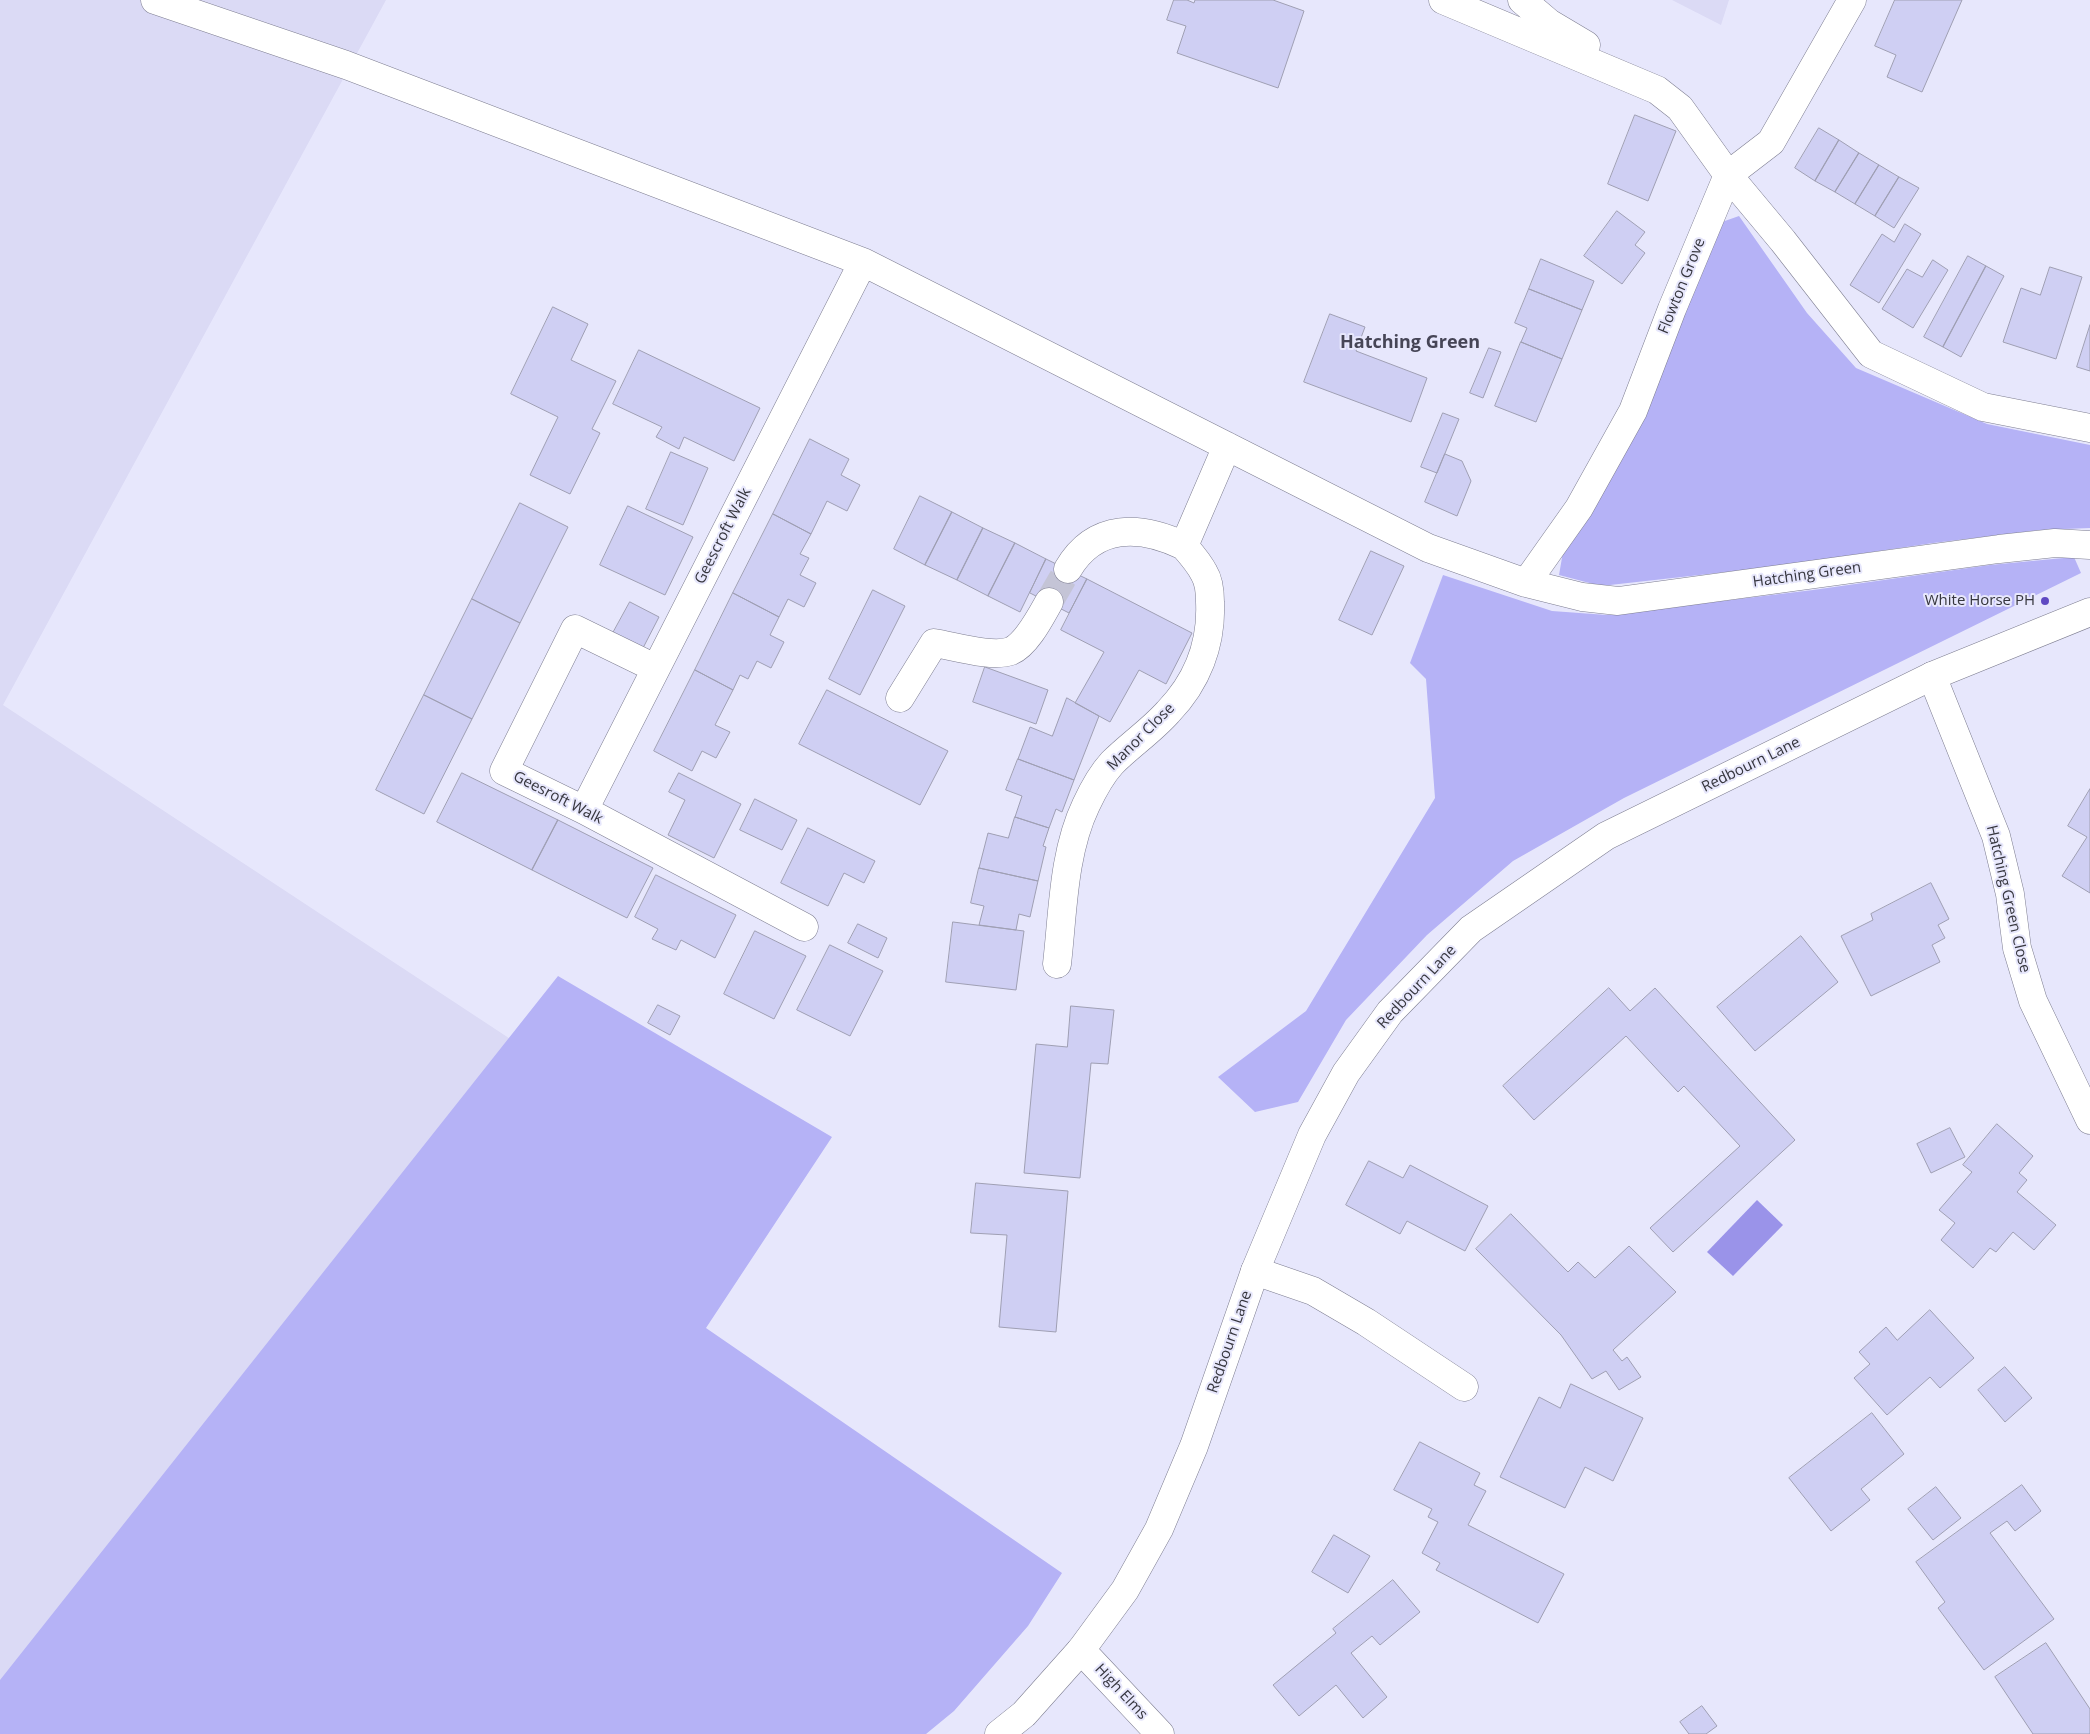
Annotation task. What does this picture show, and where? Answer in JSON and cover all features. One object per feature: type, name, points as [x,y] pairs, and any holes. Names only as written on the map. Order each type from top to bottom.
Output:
[{"type":"street","name":"Hatching Green","points":[[155,0],[346,65],[863,262],[1428,548],[1526,583],[1582,597],[1618,601],[1998,549],[2055,543],[2090,545]]},
{"type":"street","points":[[1444,0],[1657,90]]},
{"type":"street","points":[[1522,0],[1549,22],[1657,90],[1680,108],[1728,175],[1783,241],[1871,354],[1983,407],[2090,428]]},
{"type":"street","name":"Flowton Grove","points":[[1526,583],[1579,508],[1633,411],[1672,309],[1728,175],[1770,142],[1852,0]]},
{"type":"street","name":"Geescroft Walk","points":[[584,810],[863,262]]},
{"type":"street","points":[[1068,570],[1075,558],[1088,546],[1102,538],[1118,533],[1149,532],[1184,546],[1227,446]]},
{"type":"street","name":"Manor Close","points":[[1057,964],[1069,861],[1075,832],[1085,806],[1096,784],[1111,764],[1168,713],[1185,692],[1197,672],[1207,644],[1211,618],[1210,594],[1205,574],[1184,546]]},
{"type":"street","points":[[900,698],[934,643],[996,653],[1012,650],[1036,626],[1049,602]]},
{"type":"street","name":"Redbourn Lane","points":[[999,1734],[1024,1714],[1081,1650],[1124,1590],[1159,1528],[1194,1446],[1255,1271],[1312,1135],[1346,1072],[1390,1012],[1471,929],[1606,836],[1932,676],[2090,612]]},
{"type":"street","name":"Geesroft Walk","points":[[656,668],[575,629],[504,770],[584,810],[804,927]]},
{"type":"street","name":"Hatching Green Close","points":[[1932,676],[1996,836],[2010,894],[2017,948],[2033,1001],[2090,1120]]},
{"type":"street","points":[[1255,1271],[1313,1291],[1366,1322],[1464,1387]]},
{"type":"street","name":"High Elms","points":[[1081,1650],[1160,1734]]},
{"type":"shaded area","points":[[0,0],[386,0],[3,705],[720,1177],[0,1734]]},
{"type":"shaded area","points":[[1672,0],[1729,0],[1721,25]]},
{"type":"shaded area","points":[[1739,216],[1807,313],[1856,368],[1987,424],[2090,445],[2090,528],[2040,530],[1933,543],[1771,567],[1601,586],[1559,575],[1563,552],[1722,222]]},
{"type":"shaded area","points":[[2074,557],[2081,573],[1624,798],[1513,861],[1427,935],[1346,1020],[1298,1102],[1255,1112],[1218,1077],[1306,1011],[1435,798],[1426,679],[1410,663],[1443,575],[1552,611],[1607,615],[1813,590],[1990,565]]},
{"type":"shaded area","points":[[558,976],[832,1137],[706,1328],[1062,1573],[1028,1626],[954,1711],[926,1734],[0,1734],[0,1680]]},
{"type":"shaded area","points":[[1757,1200],[1783,1225],[1733,1276],[1707,1252]]},
{"type":"building","points":[[1174,0],[1187,0],[1194,3],[1195,0],[1273,0],[1304,11],[1278,88],[1177,53],[1186,26],[1167,20]]},
{"type":"building","points":[[1895,0],[1962,0],[1922,92],[1887,77],[1896,55],[1875,46]]},
{"type":"building","points":[[1635,115],[1676,131],[1648,201],[1608,184]]},
{"type":"building","points":[[1819,128],[1839,140],[1815,181],[1795,168]]},
{"type":"building","points":[[1839,140],[1859,153],[1835,192],[1815,181]]},
{"type":"building","points":[[1859,153],[1879,165],[1855,204],[1835,192]]},
{"type":"building","points":[[1879,165],[1899,177],[1875,216],[1855,204]]},
{"type":"building","points":[[1899,177],[1919,188],[1894,228],[1875,216]]},
{"type":"building","points":[[1617,211],[1645,232],[1635,245],[1645,253],[1622,284],[1584,256]]},
{"type":"building","points":[[1905,224],[1921,234],[1879,303],[1850,285],[1882,234],[1894,242]]},
{"type":"building","points":[[1968,256],[1986,266],[1943,347],[1924,337]]},
{"type":"building","points":[[1541,259],[1594,281],[1582,310],[1529,289]]},
{"type":"building","points":[[1933,260],[1948,270],[1913,328],[1882,309],[1907,269],[1922,277]]},
{"type":"building","points":[[1986,266],[2004,276],[1961,357],[1943,347]]},
{"type":"building","points":[[2050,267],[2082,277],[2056,359],[2003,342],[2021,288],[2040,295]]},
{"type":"building","points":[[1529,289],[1582,310],[1562,359],[1521,342],[1527,328],[1515,323]]},
{"type":"building","points":[[553,307],[588,324],[571,360],[616,381],[592,429],[600,433],[570,494],[530,475],[558,417],[511,394]]},
{"type":"building","points":[[1330,314],[1365,327],[1356,351],[1427,378],[1411,422],[1304,382]]},
{"type":"building","points":[[2090,325],[2090,371],[2077,367]]},
{"type":"building","points":[[1521,342],[1562,359],[1536,422],[1495,406]]},
{"type":"building","points":[[1489,348],[1501,352],[1483,398],[1470,393]]},
{"type":"building","points":[[639,350],[760,408],[734,461],[684,437],[679,449],[656,437],[662,427],[613,404]]},
{"type":"building","points":[[1443,413],[1459,419],[1437,473],[1421,467]]},
{"type":"building","points":[[810,439],[849,459],[841,475],[860,485],[847,511],[827,501],[811,534],[773,514]]},
{"type":"building","points":[[671,452],[708,468],[683,525],[646,509]]},
{"type":"building","points":[[1445,454],[1462,461],[1471,481],[1457,516],[1425,502]]},
{"type":"building","points":[[920,496],[952,512],[925,565],[894,549]]},
{"type":"building","points":[[520,503],[568,527],[520,623],[472,599]]},
{"type":"building","points":[[628,506],[693,537],[665,595],[600,565]]},
{"type":"building","points":[[952,512],[983,528],[957,580],[925,565]]},
{"type":"building","points":[[773,514],[811,534],[800,554],[809,558],[800,575],[816,583],[804,607],[788,599],[779,617],[733,593]]},
{"type":"building","points":[[983,528],[1015,543],[988,596],[957,580]]},
{"type":"building","points":[[1015,543],[1046,559],[1020,612],[988,596]]},
{"type":"building","points":[[1371,551],[1404,566],[1372,635],[1339,620]]},
{"type":"building","points":[[1046,559],[1087,579],[1069,613],[1030,593]]},
{"type":"building","points":[[1087,579],[1192,633],[1166,684],[1139,670],[1110,722],[1075,703],[1104,652],[1061,630]]},
{"type":"building","points":[[873,590],[905,606],[860,695],[829,679]]},
{"type":"building","points":[[733,593],[779,617],[770,635],[784,642],[771,668],[757,661],[748,679],[740,675],[733,690],[695,670]]},
{"type":"building","points":[[472,599],[520,623],[472,719],[424,695]]},
{"type":"building","points":[[630,602],[659,617],[643,648],[613,633]]},
{"type":"building","points":[[985,667],[1048,690],[1036,724],[973,702]]},
{"type":"building","points":[[695,670],[733,690],[715,725],[730,732],[716,758],[702,751],[692,771],[654,751]]},
{"type":"building","points":[[827,690],[948,751],[920,805],[799,744]]},
{"type":"building","points":[[424,695],[472,719],[424,814],[376,790]]},
{"type":"building","points":[[1067,698],[1099,716],[1074,780],[1018,759],[1030,727],[1052,736]]},
{"type":"building","points":[[1018,759],[1074,780],[1062,812],[1056,809],[1049,828],[1015,817],[1022,796],[1006,790]]},
{"type":"building","points":[[462,773],[558,820],[532,870],[437,822]]},
{"type":"building","points":[[679,773],[741,804],[714,858],[668,835],[685,800],[669,792]]},
{"type":"building","points":[[2090,789],[2090,893],[2062,876],[2087,837],[2068,826]]},
{"type":"building","points":[[755,799],[797,820],[782,850],[740,830]]},
{"type":"building","points":[[1015,817],[1049,828],[1043,846],[1046,847],[1038,881],[979,868],[988,833],[1008,838]]},
{"type":"building","points":[[558,820],[653,868],[627,918],[532,870]]},
{"type":"building","points":[[808,828],[875,861],[864,883],[844,873],[828,906],[781,883]]},
{"type":"building","points":[[979,868],[1038,881],[1030,917],[1019,914],[1016,930],[979,925],[984,906],[971,903]]},
{"type":"building","points":[[656,875],[736,915],[715,958],[681,940],[676,950],[652,939],[658,929],[635,917]]},
{"type":"building","points":[[1931,883],[1949,919],[1938,925],[1945,938],[1932,945],[1940,962],[1871,996],[1841,936],[1873,920],[1871,914]]},
{"type":"building","points":[[953,922],[1024,931],[1016,990],[946,982]]},
{"type":"building","points":[[858,924],[887,938],[878,958],[848,943]]},
{"type":"building","points":[[755,931],[806,956],[774,1019],[724,994]]},
{"type":"building","points":[[1801,936],[1838,982],[1755,1051],[1717,1007]]},
{"type":"building","points":[[830,945],[883,971],[850,1036],[797,1010]]},
{"type":"building","points":[[1609,988],[1630,1011],[1655,988],[1795,1140],[1673,1252],[1650,1228],[1740,1146],[1684,1086],[1678,1092],[1626,1036],[1534,1120],[1503,1086]]},
{"type":"building","points":[[658,1005],[680,1016],[670,1035],[648,1023]]},
{"type":"building","points":[[1071,1006],[1114,1010],[1108,1064],[1091,1063],[1080,1178],[1024,1173],[1036,1044],[1067,1047]]},
{"type":"building","points":[[1997,1124],[2033,1156],[2019,1173],[2027,1180],[2017,1192],[2056,1225],[2034,1250],[2013,1232],[1996,1252],[1990,1248],[1973,1268],[1941,1240],[1955,1223],[1939,1210],[1972,1172],[1963,1165]]},
{"type":"building","points":[[1950,1128],[1965,1157],[1931,1173],[1917,1144]]},
{"type":"building","points":[[1369,1161],[1403,1178],[1410,1165],[1488,1206],[1465,1251],[1407,1221],[1400,1234],[1346,1205]]},
{"type":"building","points":[[976,1183],[1068,1191],[1056,1332],[999,1327],[1007,1235],[971,1233]]},
{"type":"building","points":[[1511,1214],[1568,1272],[1578,1262],[1595,1278],[1629,1246],[1676,1292],[1613,1350],[1622,1361],[1627,1357],[1641,1377],[1619,1390],[1606,1371],[1592,1379],[1561,1335],[1476,1249]]},
{"type":"building","points":[[1930,1310],[1974,1358],[1940,1388],[1930,1377],[1887,1415],[1854,1378],[1870,1364],[1859,1352],[1886,1327],[1897,1340]]},
{"type":"building","points":[[2005,1367],[2032,1398],[2005,1422],[1978,1390]]},
{"type":"building","points":[[1571,1384],[1643,1418],[1613,1481],[1585,1467],[1565,1508],[1500,1477],[1539,1397],[1560,1408]]},
{"type":"building","points":[[1872,1413],[1904,1454],[1861,1489],[1870,1500],[1831,1531],[1789,1478]]},
{"type":"building","points":[[1420,1442],[1480,1473],[1474,1485],[1486,1491],[1468,1525],[1564,1574],[1538,1623],[1436,1570],[1440,1563],[1422,1553],[1438,1522],[1428,1517],[1432,1509],[1394,1490]]},
{"type":"building","points":[[2022,1485],[2041,1511],[2015,1531],[2007,1521],[1990,1533],[2054,1619],[1984,1670],[1938,1608],[1945,1602],[1916,1562]]},
{"type":"building","points":[[1936,1487],[1961,1518],[1933,1540],[1908,1509]]},
{"type":"building","points":[[1334,1535],[1370,1556],[1348,1593],[1312,1572]]},
{"type":"building","points":[[1393,1580],[1420,1612],[1380,1645],[1372,1636],[1351,1653],[1387,1697],[1363,1718],[1336,1685],[1299,1716],[1273,1685],[1336,1633],[1333,1629]]},
{"type":"building","points":[[2046,1643],[2090,1709],[2090,1734],[2033,1734],[1995,1677]]},
{"type":"building","points":[[1702,1706],[1717,1726],[1706,1734],[1689,1734],[1680,1722]]},
{"type":"tunnel","points":[[1049,602],[1068,569]]},
{"type":"place","name":"White Horse PH","points":[[2045,601]]},
{"type":"district","name":"Hatching Green","points":[[1410,343]]}]
